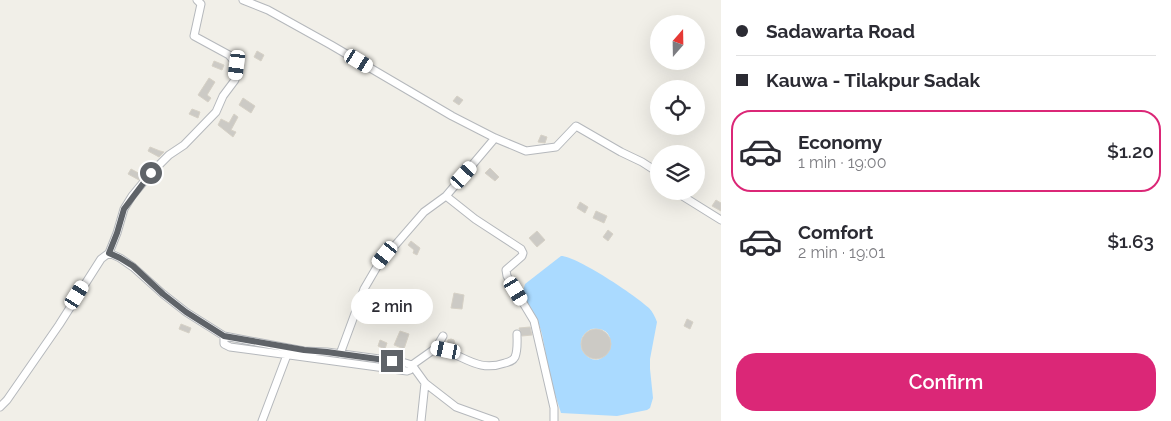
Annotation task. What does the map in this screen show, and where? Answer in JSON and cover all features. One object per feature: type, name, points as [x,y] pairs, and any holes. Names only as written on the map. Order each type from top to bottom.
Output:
[{"type":"street","points":[[0,407],[7,400],[59,325],[101,259],[109,253],[124,209],[132,196],[169,155],[184,145],[216,112],[223,96],[235,80],[237,65],[229,55],[194,36],[201,4],[197,0]]},
{"type":"street","points":[[243,0],[283,19],[452,116],[495,138],[526,151],[556,148],[576,126],[650,168]]},
{"type":"street","points":[[340,354],[364,289],[378,264],[424,212],[446,196],[495,138]]},
{"type":"street","points":[[446,196],[475,219],[523,252],[522,256],[506,270],[506,276],[534,321],[554,408],[554,421]]},
{"type":"street","points":[[689,200],[721,220]]},
{"type":"street","points":[[109,253],[133,266],[186,312],[224,336],[287,348],[402,362],[412,365],[425,383],[456,407],[495,421]]},
{"type":"street","points":[[436,348],[455,353],[473,363],[492,367],[511,361],[514,357],[517,334]]},
{"type":"street","points":[[224,336],[224,344],[230,347],[407,371],[410,370],[412,365],[436,348],[443,336]]},
{"type":"street","points":[[262,421],[287,355]]},
{"type":"street","points":[[422,421],[425,383]]},
{"type":"water","points":[[561,256],[580,262],[592,269],[620,286],[649,308],[657,322],[650,359],[653,398],[650,408],[617,416],[561,413],[551,382],[538,321],[526,301],[523,291],[525,284]],"holes":[[[591,329],[602,330],[609,335],[609,350],[598,360],[590,358],[582,350],[582,338]]]},
{"type":"building","points":[[257,51],[264,55],[261,61],[254,57]]},
{"type":"building","points":[[214,61],[224,65],[222,70],[212,66]]},
{"type":"building","points":[[209,78],[215,82],[207,95],[211,98],[208,102],[198,95]]},
{"type":"building","points":[[457,96],[463,100],[459,105],[453,101]]},
{"type":"building","points":[[243,98],[255,106],[251,113],[239,105]]},
{"type":"building","points":[[192,109],[200,112],[198,118],[189,114]]},
{"type":"building","points":[[234,114],[238,117],[231,130],[236,132],[233,137],[218,125],[221,119],[229,123]]},
{"type":"building","points":[[541,135],[547,137],[545,143],[538,142]]},
{"type":"building","points":[[150,147],[164,152],[159,157],[148,151]]},
{"type":"building","points":[[490,168],[499,177],[495,181],[485,173]]},
{"type":"building","points":[[131,169],[142,175],[139,180],[128,174]]},
{"type":"building","points":[[716,200],[721,203],[721,211],[712,206]]},
{"type":"building","points":[[580,202],[588,207],[585,213],[577,208]]},
{"type":"building","points":[[596,211],[607,216],[604,223],[593,218]]},
{"type":"building","points":[[608,230],[613,234],[608,241],[603,237]]},
{"type":"building","points":[[537,231],[545,240],[537,247],[529,238]]},
{"type":"building","points":[[411,241],[420,248],[417,255],[413,253],[414,250],[408,245]]},
{"type":"building","points":[[454,293],[464,295],[462,309],[451,308]]},
{"type":"building","points":[[687,319],[693,322],[690,329],[684,326]]},
{"type":"building","points":[[181,324],[191,328],[189,333],[179,329]]},
{"type":"building","points":[[530,327],[532,335],[522,336],[519,328]]},
{"type":"building","points":[[596,329],[606,334],[611,344],[606,354],[596,359],[586,354],[581,344],[586,334]]},
{"type":"building","points":[[400,331],[409,334],[404,349],[394,345]]},
{"type":"building","points":[[451,339],[455,343],[451,347],[447,343]]},
{"type":"building","points":[[380,340],[387,343],[385,349],[378,346]]},
{"type":"route","points":[[151,173],[124,209],[109,253],[133,266],[186,312],[224,336],[279,347],[392,361]]}]
